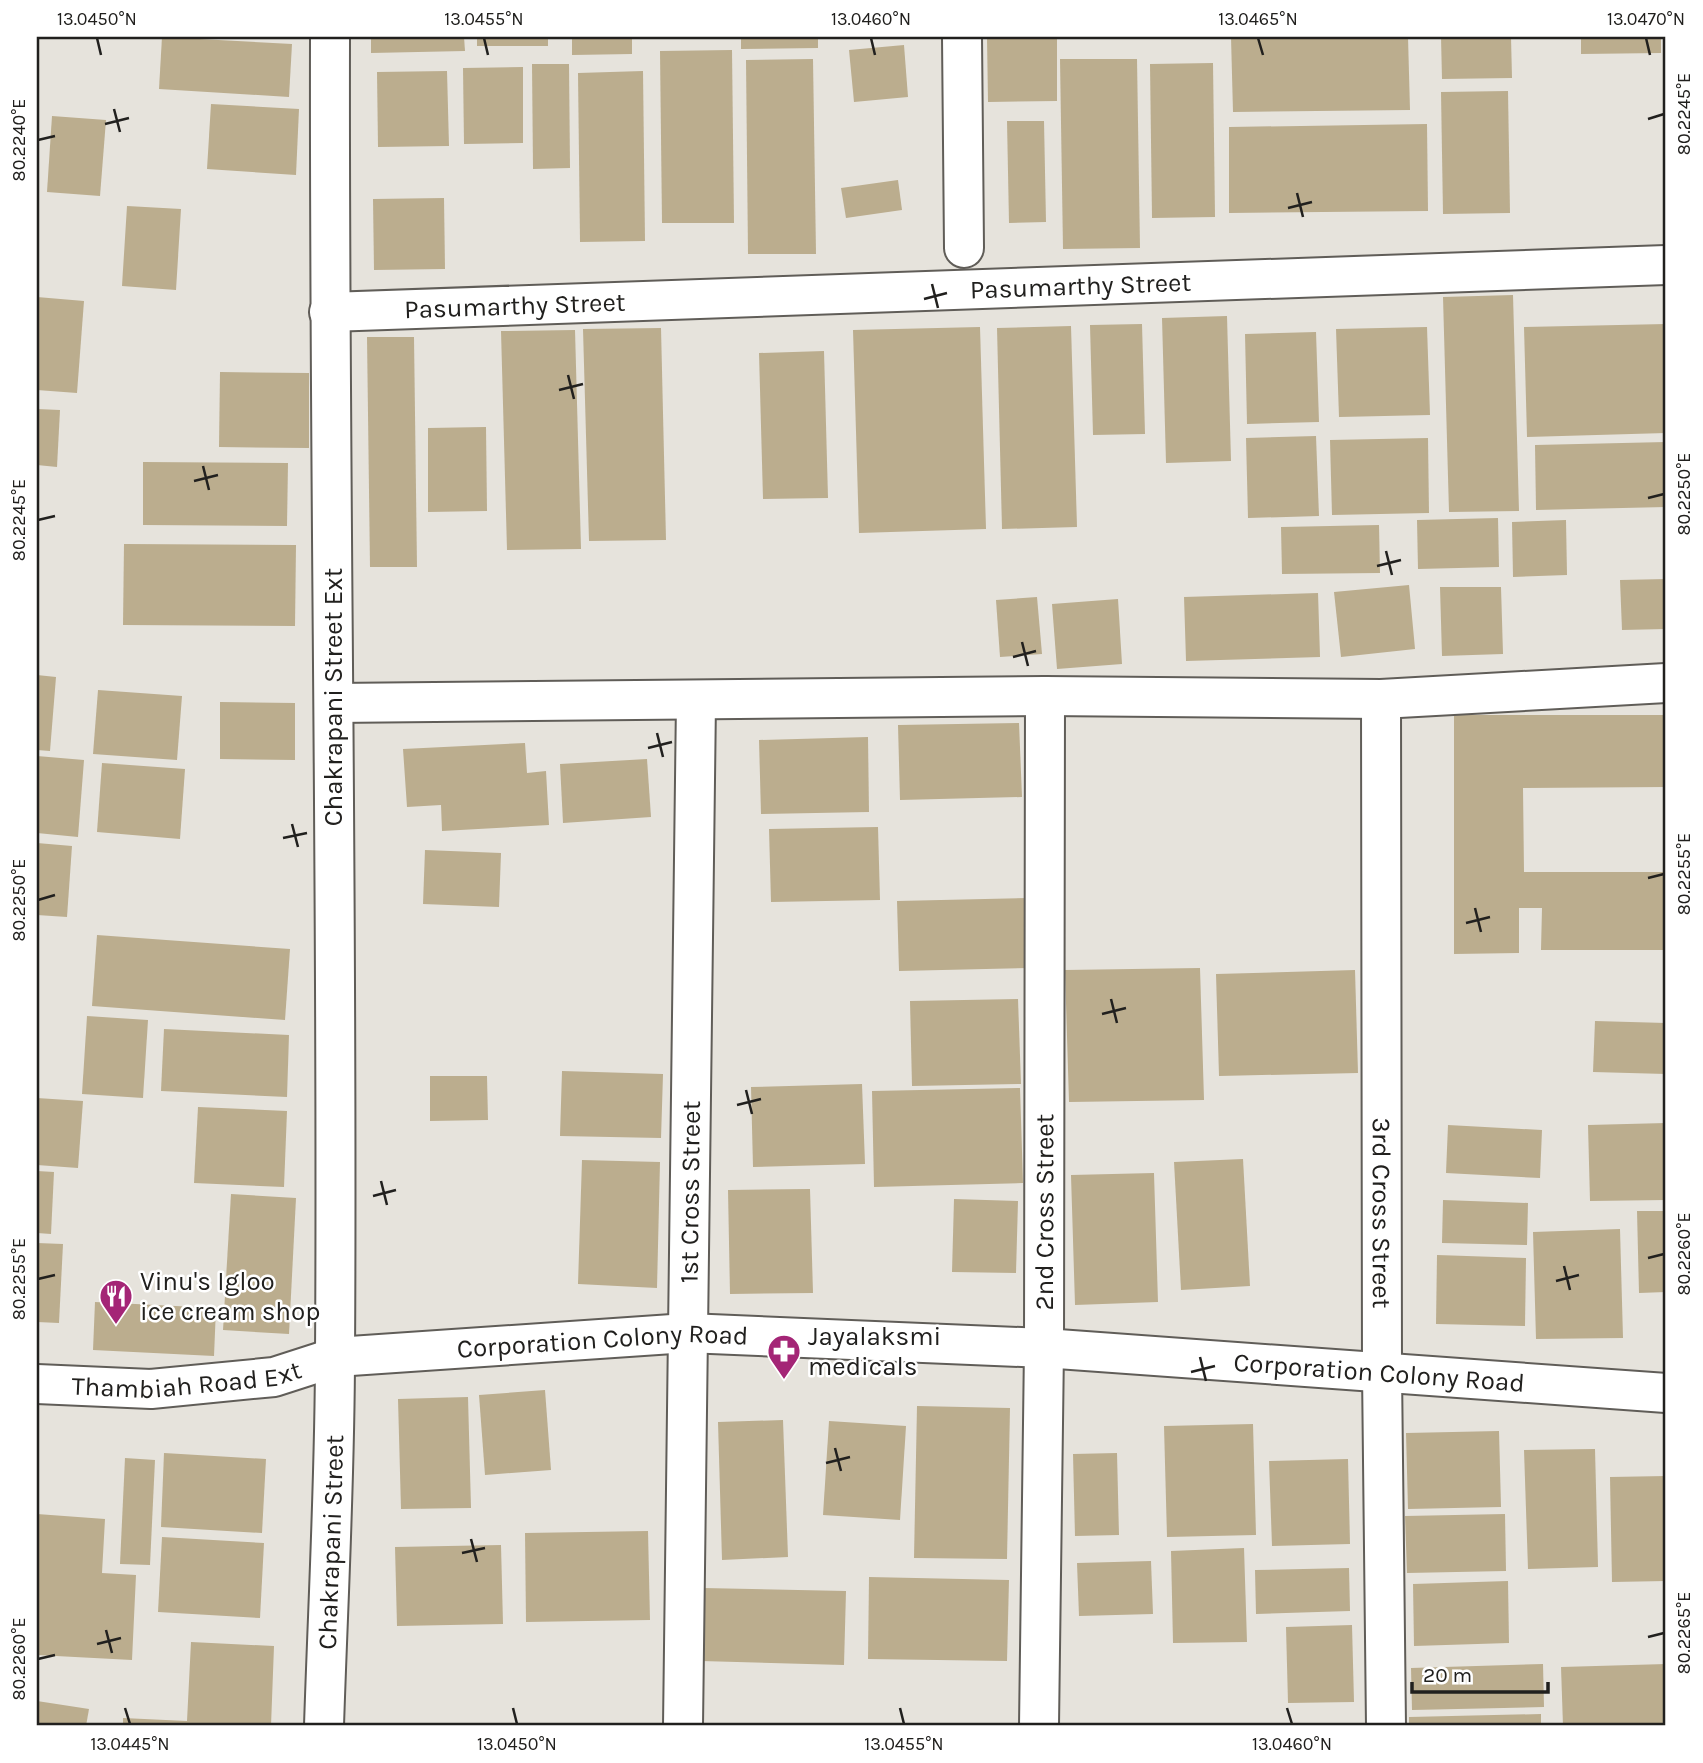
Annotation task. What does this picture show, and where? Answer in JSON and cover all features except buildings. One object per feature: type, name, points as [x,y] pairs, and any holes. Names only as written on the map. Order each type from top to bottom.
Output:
[{"type":"street","name":"Chakrapani Street Ext","points":[[330,37],[335,1357]]},
{"type":"street","points":[[962,37],[964,248]]},
{"type":"street","name":"Pasumarthy Street","points":[[329,312],[1666,265]]},
{"type":"street","points":[[334,703],[1045,696],[1381,699],[1666,683]]},
{"type":"street","name":"2nd Cross Street","points":[[1039,1726],[1044,1348],[1045,696]]},
{"type":"street","name":"3rd Cross Street","points":[[1381,699],[1382,1371],[1387,1726]]},
{"type":"street","name":"1st Cross Street","points":[[683,1726],[696,701]]},
{"type":"street","name":"Corporation Colony Road","points":[[335,1357],[687,1333],[1044,1348],[1666,1393]]},
{"type":"street","name":"Thambiah Road Ext","points":[[37,1384],[151,1389],[274,1377],[335,1357]]},
{"type":"street","name":"Chakrapani Street","points":[[324,1726],[335,1357]]},
{"type":"place","name":"Vinu's Igloo ice cream shop","points":[[116,1326]]},
{"type":"place","name":"Jayalaksmi medicals","points":[[784,1381]]}]
